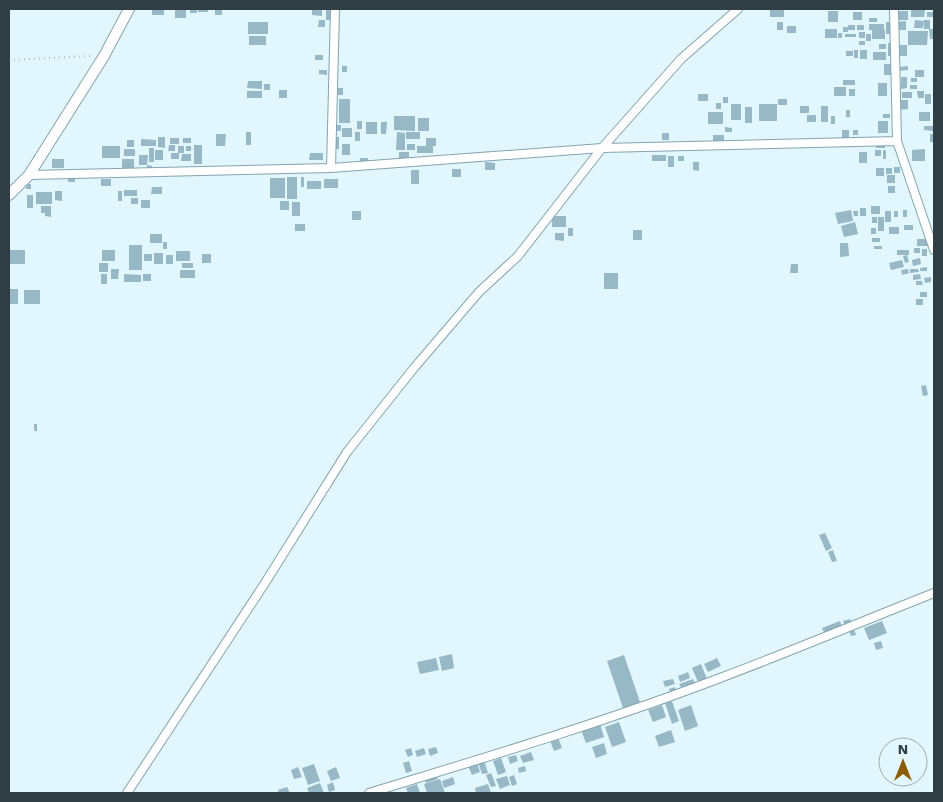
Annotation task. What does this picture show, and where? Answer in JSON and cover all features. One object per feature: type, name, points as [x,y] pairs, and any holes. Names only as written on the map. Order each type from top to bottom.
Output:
[{"type":"street","points":[[9,195],[29,175],[104,56],[129,9]]},
{"type":"street","points":[[331,168],[335,9]]},
{"type":"street","points":[[127,793],[265,583],[347,452],[414,368],[479,292],[518,256],[602,148],[681,59],[738,9]]},
{"type":"street","points":[[894,9],[898,141],[934,250]]},
{"type":"street","points":[[29,175],[331,168],[602,148],[898,141]]},
{"type":"street","points":[[369,793],[536,742],[655,702],[721,678],[934,593]]},
{"type":"path","points":[[9,60],[104,56]]},
{"type":"building","points":[[175,9],[186,9],[186,18],[175,18]]},
{"type":"building","points":[[190,9],[197,9],[197,13],[190,13]]},
{"type":"building","points":[[198,9],[208,9],[208,12],[198,12]]},
{"type":"building","points":[[215,9],[222,9],[222,15],[215,15]]},
{"type":"building","points":[[312,9],[322,9],[322,16],[312,15]]},
{"type":"building","points":[[326,9],[330,9],[330,20],[326,20]]},
{"type":"building","points":[[770,9],[784,9],[784,17],[770,17]]},
{"type":"building","points":[[152,10],[164,10],[164,15],[152,15]]},
{"type":"building","points":[[911,10],[925,10],[924,17],[911,17]]},
{"type":"building","points":[[828,11],[838,11],[838,22],[828,22]]},
{"type":"building","points":[[896,11],[908,11],[908,20],[896,20]]},
{"type":"building","points":[[853,12],[862,12],[862,20],[853,20]]},
{"type":"building","points":[[927,12],[934,12],[934,17],[927,17]]},
{"type":"building","points":[[869,18],[877,18],[877,22],[869,22]]},
{"type":"building","points":[[319,20],[325,20],[325,27],[318,27]]},
{"type":"building","points":[[915,20],[924,21],[923,28],[914,28]]},
{"type":"building","points":[[924,20],[930,20],[930,29],[924,29]]},
{"type":"building","points":[[906,21],[906,30],[896,30],[896,22]]},
{"type":"building","points":[[248,22],[268,22],[268,34],[248,34]]},
{"type":"building","points":[[777,22],[783,22],[783,30],[777,30]]},
{"type":"building","points":[[886,22],[890,22],[890,34],[886,34]]},
{"type":"building","points":[[869,24],[884,24],[884,30],[869,30]]},
{"type":"building","points":[[848,25],[855,25],[855,30],[843,32],[843,27],[848,27]]},
{"type":"building","points":[[857,25],[864,25],[864,30],[857,30]]},
{"type":"building","points":[[787,26],[796,26],[796,33],[787,33]]},
{"type":"building","points":[[825,29],[837,29],[837,38],[825,38]]},
{"type":"building","points":[[929,29],[934,29],[934,39],[930,39]]},
{"type":"building","points":[[872,30],[885,30],[885,39],[872,39]]},
{"type":"building","points":[[908,31],[928,31],[927,45],[908,45]]},
{"type":"building","points":[[859,32],[865,32],[865,38],[859,38]]},
{"type":"building","points":[[838,33],[842,33],[842,38],[838,38]]},
{"type":"building","points":[[845,34],[856,34],[856,37],[845,37]]},
{"type":"building","points":[[866,34],[871,34],[871,41],[866,41]]},
{"type":"building","points":[[249,36],[266,36],[266,45],[249,45]]},
{"type":"building","points":[[859,41],[865,41],[865,45],[859,45]]},
{"type":"building","points":[[888,43],[892,43],[892,56],[888,56]]},
{"type":"building","points":[[879,44],[886,44],[886,49],[879,49]]},
{"type":"building","points":[[897,45],[907,45],[907,56],[897,56]]},
{"type":"building","points":[[854,50],[858,50],[858,58],[854,58]]},
{"type":"building","points":[[860,50],[867,50],[867,59],[860,59]]},
{"type":"building","points":[[846,51],[853,51],[853,56],[846,56]]},
{"type":"building","points":[[873,52],[886,52],[886,60],[873,60]]},
{"type":"building","points":[[315,55],[323,55],[323,60],[315,60]]},
{"type":"building","points":[[884,64],[892,64],[892,75],[884,75]]},
{"type":"building","points":[[342,66],[347,66],[347,72],[342,72]]},
{"type":"building","points":[[908,66],[908,70],[899,71],[899,67]]},
{"type":"building","points":[[319,70],[327,70],[327,75],[319,74]]},
{"type":"building","points":[[915,70],[924,70],[924,77],[915,77]]},
{"type":"building","points":[[901,77],[907,77],[907,88],[901,89]]},
{"type":"building","points":[[911,78],[917,78],[917,82],[911,82]]},
{"type":"building","points":[[843,80],[855,80],[855,85],[843,85]]},
{"type":"building","points":[[248,81],[262,81],[262,89],[247,88]]},
{"type":"building","points":[[878,83],[887,83],[887,96],[878,96]]},
{"type":"building","points":[[264,84],[270,84],[270,90],[264,90]]},
{"type":"building","points":[[910,85],[917,85],[917,89],[910,89]]},
{"type":"building","points":[[834,87],[846,87],[846,96],[834,96]]},
{"type":"building","points":[[338,88],[343,88],[343,95],[338,95]]},
{"type":"building","points":[[849,89],[855,89],[855,96],[849,96]]},
{"type":"building","points":[[279,90],[287,90],[287,98],[279,98]]},
{"type":"building","points":[[247,91],[262,91],[262,98],[247,98]]},
{"type":"building","points":[[917,91],[924,91],[924,98],[918,98]]},
{"type":"building","points":[[902,92],[912,92],[912,98],[902,98]]},
{"type":"building","points":[[698,94],[708,94],[708,101],[698,101]]},
{"type":"building","points":[[925,94],[931,94],[931,104],[925,104]]},
{"type":"building","points":[[723,97],[728,97],[728,103],[723,103]]},
{"type":"building","points":[[339,99],[350,99],[350,123],[339,123]]},
{"type":"building","points":[[778,99],[787,99],[787,105],[778,105]]},
{"type":"building","points":[[898,100],[908,100],[908,109],[899,110]]},
{"type":"building","points":[[716,103],[721,103],[721,109],[716,109]]},
{"type":"building","points":[[731,104],[741,104],[741,120],[731,120]]},
{"type":"building","points":[[759,104],[777,104],[777,121],[759,121]]},
{"type":"building","points":[[800,106],[809,106],[809,113],[800,113]]},
{"type":"building","points":[[821,106],[828,106],[828,122],[821,122]]},
{"type":"building","points":[[745,107],[752,107],[752,123],[745,123]]},
{"type":"building","points":[[846,110],[850,110],[850,117],[846,117]]},
{"type":"building","points":[[708,112],[723,112],[723,124],[708,124]]},
{"type":"building","points":[[919,112],[930,112],[930,121],[919,121]]},
{"type":"building","points":[[883,114],[890,114],[890,118],[883,118]]},
{"type":"building","points":[[807,115],[816,115],[816,122],[807,122]]},
{"type":"building","points":[[394,116],[415,116],[415,131],[394,130]]},
{"type":"building","points":[[831,116],[835,116],[835,124],[831,124]]},
{"type":"building","points":[[418,118],[429,118],[429,131],[418,131]]},
{"type":"building","points":[[357,121],[362,121],[362,129],[357,129]]},
{"type":"building","points":[[878,121],[888,121],[888,133],[878,133]]},
{"type":"building","points":[[366,122],[377,122],[377,134],[366,134]]},
{"type":"building","points":[[381,122],[387,122],[386,134],[381,134]]},
{"type":"building","points":[[336,125],[341,125],[341,131],[336,131]]},
{"type":"building","points":[[924,126],[933,126],[933,131],[924,130]]},
{"type":"building","points":[[725,127],[732,128],[732,132],[725,132]]},
{"type":"building","points":[[342,128],[352,128],[352,137],[342,137]]},
{"type":"building","points":[[842,130],[849,130],[849,138],[842,138]]},
{"type":"building","points":[[853,130],[858,130],[858,135],[853,135]]},
{"type":"building","points":[[246,132],[251,132],[251,145],[246,145]]},
{"type":"building","points":[[355,132],[360,132],[360,141],[355,141]]},
{"type":"building","points":[[397,132],[405,133],[405,150],[396,150]]},
{"type":"building","points":[[406,132],[420,132],[420,139],[406,139]]},
{"type":"building","points":[[662,133],[669,133],[669,140],[662,140]]},
{"type":"building","points":[[216,134],[226,134],[225,146],[216,146]]},
{"type":"building","points":[[930,134],[934,134],[934,142],[930,142]]},
{"type":"building","points":[[713,135],[724,135],[724,141],[713,141]]},
{"type":"building","points":[[158,137],[165,137],[165,148],[158,147]]},
{"type":"building","points":[[335,137],[339,137],[339,149],[335,149]]},
{"type":"building","points":[[170,138],[179,138],[179,144],[170,144]]},
{"type":"building","points":[[183,138],[191,138],[191,143],[183,143]]},
{"type":"building","points":[[426,138],[436,138],[436,146],[433,146],[433,153],[417,153],[417,146],[426,146]]},
{"type":"building","points":[[141,139],[156,140],[156,146],[141,146]]},
{"type":"building","points":[[127,140],[134,140],[134,147],[127,147]]},
{"type":"building","points":[[342,144],[350,144],[350,155],[342,155]]},
{"type":"building","points":[[407,144],[415,144],[415,150],[407,150]]},
{"type":"building","points":[[876,144],[885,144],[885,148],[876,148]]},
{"type":"building","points":[[169,145],[175,145],[175,151],[168,151]]},
{"type":"building","points":[[194,145],[202,145],[202,164],[194,164]]},
{"type":"building","points":[[102,146],[120,146],[120,158],[102,158]]},
{"type":"building","points":[[178,146],[184,146],[184,153],[178,153]]},
{"type":"building","points":[[186,146],[191,146],[191,151],[186,151]]},
{"type":"building","points":[[149,148],[154,148],[154,162],[149,162]]},
{"type":"building","points":[[124,149],[135,149],[135,156],[124,156]]},
{"type":"building","points":[[925,149],[925,161],[912,161],[912,150]]},
{"type":"building","points":[[155,150],[163,150],[163,160],[155,160]]},
{"type":"building","points":[[875,150],[881,150],[881,156],[875,156]]},
{"type":"building","points":[[883,150],[886,150],[886,159],[883,159]]},
{"type":"building","points":[[399,152],[409,152],[409,161],[399,161]]},
{"type":"building","points":[[859,152],[867,152],[867,163],[859,163]]},
{"type":"building","points":[[171,153],[179,153],[179,159],[171,159]]},
{"type":"building","points":[[310,153],[323,153],[323,160],[309,160]]},
{"type":"building","points":[[182,154],[191,154],[191,161],[181,161]]},
{"type":"building","points":[[139,155],[148,155],[147,165],[139,165]]},
{"type":"building","points":[[652,155],[666,155],[666,161],[652,161]]},
{"type":"building","points":[[668,156],[674,156],[674,167],[668,167]]},
{"type":"building","points":[[678,156],[684,156],[684,161],[678,161]]},
{"type":"building","points":[[360,158],[368,158],[368,163],[360,163]]},
{"type":"building","points":[[52,159],[64,159],[64,168],[52,168]]},
{"type":"building","points":[[122,159],[134,159],[134,170],[122,170]]},
{"type":"building","points":[[485,162],[495,163],[495,170],[485,170]]},
{"type":"building","points":[[693,162],[699,162],[699,171],[693,170]]},
{"type":"building","points":[[147,165],[152,166],[152,170],[147,170]]},
{"type":"building","points":[[894,167],[900,167],[900,173],[894,173]]},
{"type":"building","points":[[876,168],[884,168],[884,176],[876,176]]},
{"type":"building","points":[[886,168],[892,168],[892,174],[886,174]]},
{"type":"building","points":[[452,169],[461,169],[461,177],[452,177]]},
{"type":"building","points":[[411,170],[419,170],[419,184],[411,184]]},
{"type":"building","points":[[887,175],[895,175],[895,183],[887,183]]},
{"type":"building","points":[[68,177],[75,177],[75,182],[68,182]]},
{"type":"building","points":[[287,177],[297,177],[297,199],[287,199]]},
{"type":"building","points":[[301,177],[304,177],[304,187],[301,187]]},
{"type":"building","points":[[270,178],[285,178],[285,198],[270,198]]},
{"type":"building","points":[[101,179],[111,179],[111,186],[101,186]]},
{"type":"building","points":[[324,179],[338,179],[338,188],[324,188]]},
{"type":"building","points":[[307,181],[321,181],[321,189],[307,189]]},
{"type":"building","points":[[26,184],[31,184],[31,189],[26,189]]},
{"type":"building","points":[[888,186],[895,186],[895,193],[888,193]]},
{"type":"building","points":[[152,187],[162,187],[162,194],[151,194]]},
{"type":"building","points":[[124,190],[137,190],[137,196],[124,196]]},
{"type":"building","points":[[55,191],[62,191],[62,201],[55,200]]},
{"type":"building","points":[[118,191],[122,191],[122,201],[118,201]]},
{"type":"building","points":[[36,192],[52,192],[52,204],[36,204]]},
{"type":"building","points":[[27,195],[33,195],[33,208],[27,208]]},
{"type":"building","points":[[131,198],[138,198],[138,204],[131,204]]},
{"type":"building","points":[[141,200],[150,200],[150,208],[141,208]]},
{"type":"building","points":[[280,201],[289,201],[289,210],[280,210]]},
{"type":"building","points":[[292,202],[300,202],[300,216],[292,216]]},
{"type":"building","points":[[41,206],[45,206],[45,213],[41,213]]},
{"type":"building","points":[[45,206],[51,206],[51,217],[45,216]]},
{"type":"building","points":[[871,206],[880,206],[880,214],[871,214]]},
{"type":"building","points":[[860,208],[866,208],[866,216],[860,216]]},
{"type":"building","points":[[851,210],[853,221],[838,224],[835,213]]},
{"type":"building","points":[[903,210],[907,210],[907,217],[903,217]]},
{"type":"building","points":[[352,211],[361,211],[361,220],[352,220]]},
{"type":"building","points":[[853,211],[858,211],[858,216],[854,216]]},
{"type":"building","points":[[885,211],[891,211],[891,222],[885,222]]},
{"type":"building","points":[[894,211],[898,211],[898,217],[894,217]]},
{"type":"building","points":[[552,216],[566,216],[566,227],[552,227]]},
{"type":"building","points":[[872,217],[877,217],[877,223],[872,223]]},
{"type":"building","points":[[878,217],[884,217],[884,231],[878,231]]},
{"type":"building","points":[[855,222],[858,234],[844,237],[841,226]]},
{"type":"building","points":[[295,224],[305,224],[305,231],[295,231]]},
{"type":"building","points":[[904,225],[913,225],[913,230],[904,230]]},
{"type":"building","points":[[889,227],[899,227],[899,234],[889,234]]},
{"type":"building","points":[[568,228],[573,228],[573,236],[568,236]]},
{"type":"building","points":[[871,228],[876,228],[876,234],[871,234]]},
{"type":"building","points":[[633,230],[642,230],[642,240],[633,240]]},
{"type":"building","points":[[555,233],[564,233],[564,241],[555,240]]},
{"type":"building","points":[[150,234],[162,234],[162,243],[150,243]]},
{"type":"building","points":[[872,238],[880,238],[880,242],[872,242]]},
{"type":"building","points":[[917,239],[928,239],[928,246],[917,246]]},
{"type":"building","points":[[163,242],[167,242],[167,249],[163,249]]},
{"type":"building","points":[[840,243],[848,243],[849,256],[840,257]]},
{"type":"building","points":[[129,245],[142,245],[142,270],[129,270]]},
{"type":"building","points":[[874,246],[882,246],[882,249],[874,249]]},
{"type":"building","points":[[914,248],[920,248],[920,253],[914,253]]},
{"type":"building","points":[[922,249],[927,249],[927,256],[922,256]]},
{"type":"building","points":[[9,250],[25,250],[25,264],[9,264]]},
{"type":"building","points":[[102,250],[115,250],[115,261],[102,261]]},
{"type":"building","points":[[897,250],[909,250],[909,255],[897,255]]},
{"type":"building","points":[[176,251],[190,251],[190,261],[176,261]]},
{"type":"building","points":[[154,253],[163,253],[163,264],[154,264]]},
{"type":"building","points":[[144,254],[152,254],[152,261],[144,261]]},
{"type":"building","points":[[202,254],[211,254],[211,263],[202,263]]},
{"type":"building","points":[[166,255],[173,255],[173,264],[166,264]]},
{"type":"building","points":[[907,255],[909,262],[905,263],[903,256]]},
{"type":"building","points":[[920,258],[921,264],[913,266],[912,260]]},
{"type":"building","points":[[902,260],[904,267],[891,270],[889,263]]},
{"type":"building","points":[[99,263],[108,263],[108,272],[99,272]]},
{"type":"building","points":[[182,263],[193,263],[193,268],[182,268]]},
{"type":"building","points":[[791,264],[798,264],[798,273],[790,273]]},
{"type":"building","points":[[927,267],[927,271],[920,271],[920,268]]},
{"type":"building","points":[[111,269],[119,269],[118,279],[111,279]]},
{"type":"building","points":[[908,269],[909,273],[902,275],[901,270]]},
{"type":"building","points":[[910,269],[918,269],[919,272],[910,273]]},
{"type":"building","points":[[180,270],[195,270],[195,278],[180,278]]},
{"type":"building","points":[[604,273],[618,273],[618,289],[604,289]]},
{"type":"building","points":[[101,274],[107,274],[107,284],[101,284]]},
{"type":"building","points":[[124,274],[141,275],[141,282],[124,282]]},
{"type":"building","points":[[143,274],[151,274],[151,281],[143,281]]},
{"type":"building","points":[[920,274],[921,279],[913,280],[913,275]]},
{"type":"building","points":[[931,277],[931,282],[925,283],[924,278]]},
{"type":"building","points":[[916,281],[922,281],[923,285],[916,285]]},
{"type":"building","points":[[9,289],[18,289],[18,304],[9,304]]},
{"type":"building","points":[[24,290],[40,290],[40,304],[24,304]]},
{"type":"building","points":[[920,292],[927,292],[927,297],[920,297]]},
{"type":"building","points":[[916,299],[923,299],[923,305],[916,305]]},
{"type":"building","points":[[926,385],[928,395],[923,396],[921,386]]},
{"type":"building","points":[[34,424],[37,424],[37,431],[34,431]]},
{"type":"building","points":[[825,533],[832,548],[826,551],[819,535]]},
{"type":"building","points":[[833,550],[837,561],[832,562],[828,552]]},
{"type":"building","points":[[850,619],[852,624],[845,626],[843,621]]},
{"type":"building","points":[[840,621],[842,627],[825,634],[822,628]]},
{"type":"building","points":[[882,621],[887,633],[869,640],[864,628]]},
{"type":"building","points":[[854,629],[856,635],[851,636],[849,631]]},
{"type":"building","points":[[881,641],[883,648],[876,650],[874,643]]},
{"type":"building","points":[[452,654],[454,668],[442,671],[439,657]]},
{"type":"building","points":[[624,655],[640,702],[623,708],[607,661]]},
{"type":"building","points":[[436,658],[439,670],[420,674],[417,662]]},
{"type":"building","points":[[717,658],[721,666],[708,672],[704,664]]},
{"type":"building","points":[[701,664],[707,679],[698,682],[692,668]]},
{"type":"building","points":[[688,672],[690,678],[680,682],[678,676]]},
{"type":"building","points":[[673,679],[675,684],[665,687],[663,681]]},
{"type":"building","points":[[693,679],[695,684],[682,689],[679,684]]},
{"type":"building","points":[[675,687],[676,690],[670,692],[669,689]]},
{"type":"building","points":[[672,701],[679,721],[672,724],[665,703]]},
{"type":"building","points":[[662,705],[666,717],[653,722],[648,710]]},
{"type":"building","points":[[691,705],[698,726],[685,731],[678,710]]},
{"type":"building","points":[[619,722],[626,742],[612,747],[605,727]]},
{"type":"building","points":[[600,724],[604,737],[586,743],[581,730]]},
{"type":"building","points":[[671,730],[675,742],[659,747],[655,736]]},
{"type":"building","points":[[557,735],[562,748],[554,751],[549,738]]},
{"type":"building","points":[[604,743],[607,754],[596,758],[592,747]]},
{"type":"building","points":[[436,747],[438,753],[430,756],[428,749]]},
{"type":"building","points":[[411,748],[413,755],[408,757],[405,750]]},
{"type":"building","points":[[424,748],[426,754],[417,757],[415,751]]},
{"type":"building","points":[[531,752],[534,760],[523,763],[520,756]]},
{"type":"building","points":[[516,755],[518,761],[510,764],[508,757]]},
{"type":"building","points":[[501,758],[506,772],[498,775],[493,761]]},
{"type":"building","points":[[484,760],[488,773],[482,774],[478,762]]},
{"type":"building","points":[[409,761],[412,771],[406,773],[403,763]]},
{"type":"building","points":[[477,763],[480,772],[472,775],[468,766]]},
{"type":"building","points":[[314,764],[320,781],[308,785],[302,768]]},
{"type":"building","points":[[525,766],[526,771],[519,773],[518,768]]},
{"type":"building","points":[[298,767],[302,777],[294,779],[291,770]]},
{"type":"building","points":[[336,767],[340,778],[331,781],[327,771]]},
{"type":"building","points":[[491,773],[496,786],[491,787],[486,775]]},
{"type":"building","points":[[436,775],[438,779],[426,783],[425,779]]},
{"type":"building","points":[[514,775],[517,784],[512,786],[509,777]]},
{"type":"building","points":[[507,776],[510,785],[500,789],[496,779]]},
{"type":"building","points":[[453,777],[455,784],[444,788],[442,781]]},
{"type":"building","points":[[440,779],[445,793],[427,793],[424,784]]},
{"type":"building","points":[[333,782],[335,790],[329,792],[327,785]]},
{"type":"building","points":[[320,783],[324,793],[309,793],[307,788]]},
{"type":"building","points":[[417,784],[420,793],[408,793],[406,788]]},
{"type":"building","points":[[488,784],[491,793],[476,793],[475,788]]},
{"type":"building","points":[[287,787],[290,793],[279,793],[278,790]]}]
